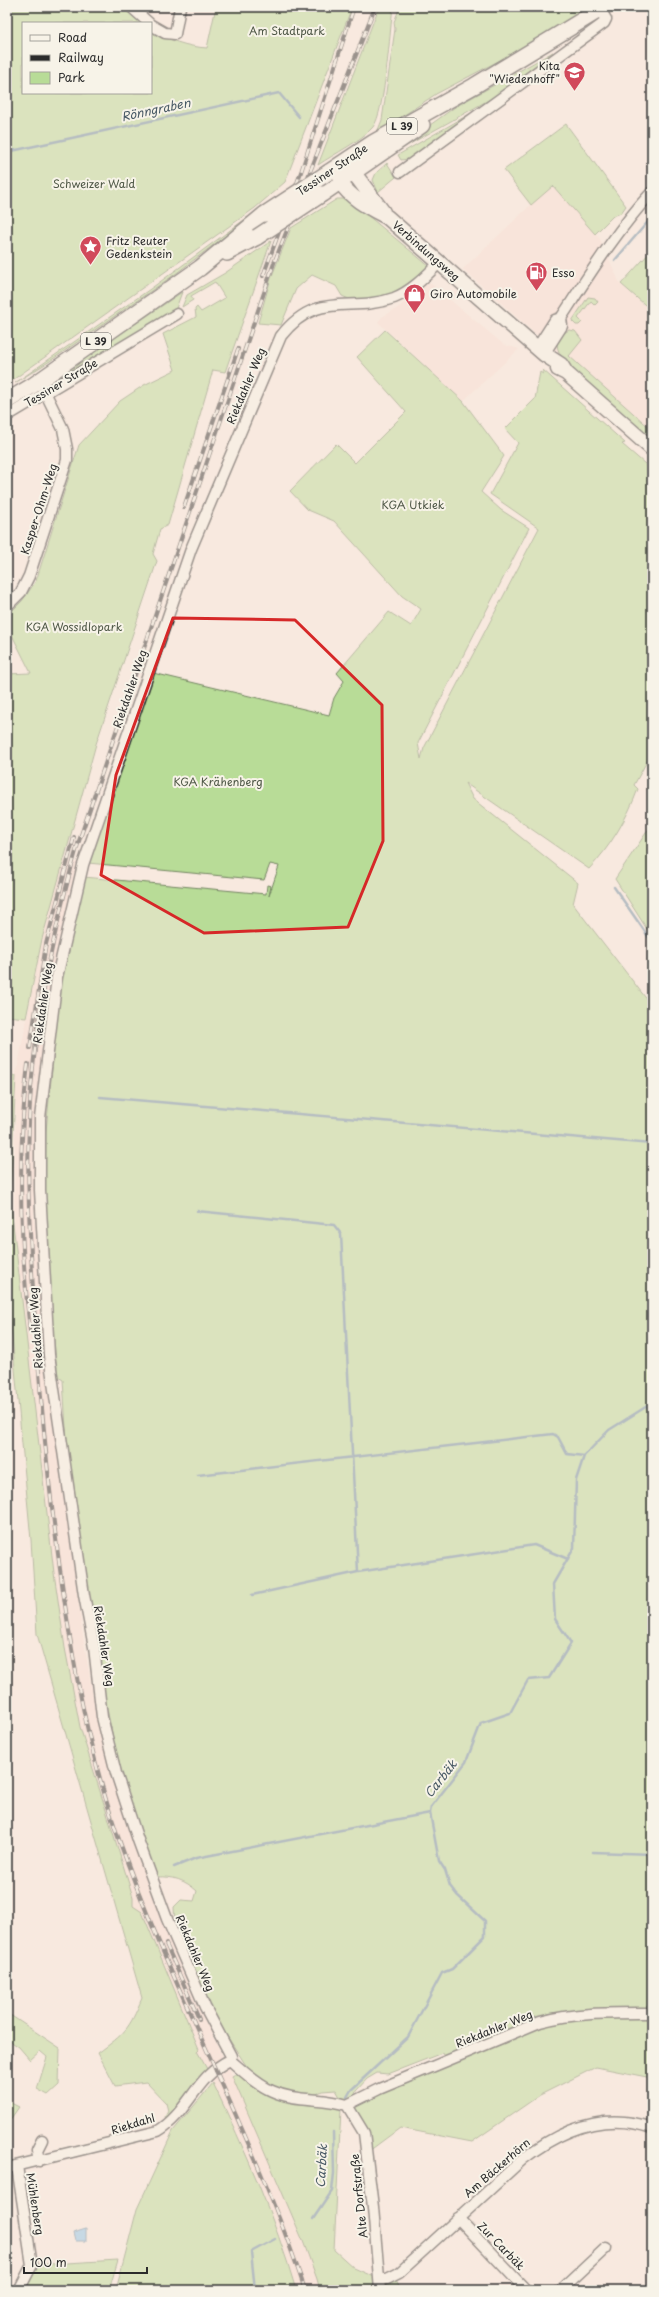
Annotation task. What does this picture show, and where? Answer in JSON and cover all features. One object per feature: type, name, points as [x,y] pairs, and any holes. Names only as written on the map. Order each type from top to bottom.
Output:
[{"type":"main road","name":"Tessiner Straße","points":[[7,400],[32,386],[200,268],[265,214],[334,174],[350,167],[474,86],[602,8]]},
{"type":"main road","name":"Verbindungsweg","points":[[350,167],[387,217]]},
{"type":"main road","name":"Tessiner Straße","points":[[200,268],[257,237],[322,194],[334,174]]},
{"type":"main road","name":"Verbindungsweg","points":[[334,174],[346,190],[366,206],[387,217],[541,351],[561,365],[566,373],[652,449]]},
{"type":"street","points":[[132,7],[148,22]]},
{"type":"street","points":[[152,25],[165,33],[175,34],[180,7]]},
{"type":"street","name":"Tessiner Straße","points":[[400,172],[604,23],[606,19],[602,8]]},
{"type":"street","points":[[541,351],[562,326],[561,318],[589,274],[634,212],[652,192]]},
{"type":"street","name":"Riekdahler Weg","points":[[440,262],[421,281],[402,294],[373,302],[334,304],[316,309],[299,318],[281,336],[190,549],[95,825],[72,904],[58,977],[40,1118],[40,1190],[49,1355],[84,1595],[94,1647],[102,1717],[114,1766],[138,1840],[188,1969],[205,2008],[231,2056],[230,2060],[253,2080],[272,2092],[289,2096],[334,2100],[347,2105],[379,2089],[540,2022],[560,2017],[585,2014],[652,2013]]},
{"type":"street","name":"Tessiner Straße","points":[[7,416],[177,314]]},
{"type":"street","name":"Kasper-Ohm-Weg","points":[[7,606],[21,592],[29,576],[66,468],[66,440],[60,420],[45,392]]},
{"type":"street","name":"Riekdahl","points":[[12,2167],[158,2131],[172,2120],[215,2067],[230,2060]]},
{"type":"street","name":"Alte Dorfstraße","points":[[347,2105],[364,2133],[373,2207],[380,2290]]},
{"type":"street","name":"Am Bäckerhörn","points":[[379,2279],[388,2279],[401,2272],[523,2159],[541,2145],[559,2135],[601,2122],[626,2121],[652,2128]]},
{"type":"street","points":[[39,2161],[37,2150],[42,2140]]},
{"type":"street","name":"Mühlenberg","points":[[12,2167],[32,2265],[20,2290]]},
{"type":"street","name":"Zur Carbäk","points":[[458,2218],[526,2290]]},
{"type":"street","points":[[561,2290],[606,2248]]},
{"type":"highlighted area","points":[[173,618],[295,620],[382,705],[383,841],[348,927],[204,933],[101,875],[116,775]]},
{"type":"shaded area","points":[[552,185],[600,239],[620,284],[652,312],[652,430],[569,356],[564,359],[463,269]]},
{"type":"shaded area","points":[[431,284],[504,345],[519,349],[463,401],[378,322],[382,317],[398,308],[425,285]]},
{"type":"shaded area","points":[[63,861],[79,862],[58,944],[45,1024],[34,1161],[34,1219],[52,1405],[83,1637],[96,1716],[106,1758],[129,1834],[155,1903],[197,2005],[231,2073],[280,2187],[318,2279],[320,2290],[296,2290],[283,2246],[244,2148],[213,2083],[211,2075],[194,2052],[199,2047],[128,1904],[74,1728],[32,1422],[14,1246],[16,1076],[42,939]]},
{"type":"green space","name":"Schweizer Wald","points":[[7,7],[127,7],[144,22],[22,22],[22,94],[152,94],[152,29],[163,36],[178,42],[207,48],[216,7],[352,7],[285,182],[255,208],[7,384]]},
{"type":"green space","points":[[379,7],[393,7],[384,88],[377,118],[373,127],[362,137],[318,165]]},
{"type":"green space","points":[[400,7],[591,7],[540,39],[436,94],[368,139],[378,130],[382,120],[395,29],[394,22]]},
{"type":"green space","points":[[553,52],[494,97],[383,159],[455,107]]},
{"type":"green space","points":[[480,108],[409,159],[401,160],[398,155]]},
{"type":"green space","points":[[566,124],[626,206],[621,213],[613,216],[595,234],[553,186],[531,205],[504,170]]},
{"type":"green space","points":[[387,163],[396,177],[378,192],[373,180],[376,173]]},
{"type":"green space","points":[[337,199],[345,199],[355,205],[430,267],[395,294],[382,298],[349,299],[342,296],[336,286],[312,275],[296,289],[281,325],[258,323],[271,278],[291,228]]},
{"type":"green space","points":[[248,217],[249,218],[174,275],[50,361],[15,383],[153,287]]},
{"type":"green space","name":"KGA Wossidlopark","points":[[271,241],[225,372],[213,370],[168,525],[160,529],[153,554],[157,561],[96,744],[42,939],[26,1018],[7,1016],[7,674],[31,673],[7,625],[7,616],[22,601],[36,581],[79,445],[120,401],[144,385],[175,370],[163,334],[196,317],[195,309],[197,307],[201,312],[225,298],[215,282],[191,296],[193,300],[182,307],[187,295],[225,273]]},
{"type":"green space","points":[[652,250],[652,311],[621,284]]},
{"type":"green space","points":[[182,292],[175,311],[7,414],[7,410],[45,386]]},
{"type":"green space","points":[[588,297],[595,298],[598,302],[595,305],[591,301],[578,318],[582,322],[579,325],[576,325],[572,321]]},
{"type":"green space","points":[[385,330],[463,401],[504,456],[481,492],[501,510],[529,528],[418,743],[421,759],[424,748],[539,528],[490,494],[518,443],[505,429],[535,399],[540,372],[543,374],[543,370],[625,443],[622,444],[652,470],[652,752],[634,785],[638,789],[629,811],[617,832],[611,842],[589,869],[465,783],[473,799],[578,883],[573,904],[652,1006],[652,2078],[596,2067],[540,2095],[472,2142],[400,2128],[369,2151],[347,2105],[446,2061],[442,2053],[388,2074],[377,2073],[367,2079],[356,2091],[353,2099],[348,2100],[340,2097],[336,2090],[322,2091],[315,2095],[292,2093],[267,2085],[251,2073],[216,2019],[175,1927],[174,1907],[181,1900],[194,1901],[197,1891],[188,1884],[178,1880],[168,1877],[157,1877],[131,1808],[114,1743],[104,1694],[68,1460],[63,1380],[58,1377],[52,1324],[45,1204],[46,1131],[60,989],[84,877],[266,894],[267,885],[271,886],[269,896],[279,866],[270,864],[264,880],[88,863],[153,673],[329,715],[334,698],[344,681],[337,673],[389,612],[411,626],[421,609],[402,596],[334,521],[308,510],[290,491],[336,444],[355,463],[406,412],[357,357]]},
{"type":"green space","points":[[569,330],[575,331],[582,340],[569,356],[652,430],[652,443],[562,362],[564,359],[557,347],[561,336]]},
{"type":"green space","points":[[652,824],[652,937],[615,879]]},
{"type":"green space","points":[[7,1076],[16,1076],[10,1198],[54,1573],[65,1648],[80,1727],[133,1897],[133,1906],[142,1912],[199,2049],[197,2051],[207,2069],[167,2120],[165,2117],[168,2111],[166,2103],[146,2082],[115,2086],[98,2053],[125,2030],[142,1998],[37,1634],[31,1540],[7,1283]]},
{"type":"green space","points":[[7,2013],[60,2048],[59,2085],[48,2095],[37,2089],[47,2057],[40,2051],[30,2060],[19,2047],[7,2039]]},
{"type":"green space","points":[[237,2073],[254,2086],[280,2099],[300,2104],[330,2106],[341,2109],[334,2250],[354,2268],[379,2279],[395,2276],[400,2290],[320,2290],[303,2241],[232,2076]]},
{"type":"green space","points":[[213,2083],[237,2133],[259,2185],[279,2237],[296,2290],[116,2290],[137,2209],[173,2131]]},
{"type":"green space","points":[[7,2101],[19,2107],[7,2124]]},
{"type":"green space","points":[[118,2260],[109,2290],[20,2290],[32,2265]]},
{"type":"water","points":[[86,2229],[86,2241],[75,2241],[73,2233]]},
{"type":"waterway","name":"Rönngraben","points":[[7,152],[279,93],[299,117]]},
{"type":"waterway","points":[[615,260],[652,217]]},
{"type":"waterway","points":[[614,887],[652,942]]},
{"type":"waterway","points":[[100,1097],[652,1144]]},
{"type":"waterway","points":[[197,1211],[334,1225],[341,1234],[358,1572],[534,1545],[568,1559]]},
{"type":"waterway","name":"Carbäk","points":[[347,2097],[351,2090],[408,2037],[442,1973],[452,1969],[485,1936],[485,1921],[457,1895],[450,1886],[445,1870],[439,1861],[430,1813],[431,1807],[466,1762],[481,1723],[510,1713],[528,1680],[549,1678],[571,1643],[555,1619],[553,1584],[574,1548],[576,1480],[584,1456],[609,1430],[652,1403]]},
{"type":"waterway","points":[[198,1475],[553,1434],[558,1437],[567,1454],[584,1456]]},
{"type":"waterway","points":[[252,1595],[358,1572]]},
{"type":"waterway","points":[[174,1867],[196,1858],[430,1813]]},
{"type":"waterway","points":[[593,1852],[652,1854]]},
{"type":"waterway","name":"Carbäk","points":[[313,2219],[332,2191],[334,2173],[333,2132]]},
{"type":"waterway","name":"Carbäk","points":[[255,2290],[251,2252],[275,2239]]},
{"type":"railway","points":[[263,276],[301,172],[354,7]]},
{"type":"railway","points":[[305,2290],[284,2231],[261,2174],[137,1889],[116,1831],[94,1755],[70,1640],[45,1447],[30,1233],[28,1146],[34,1057],[43,995],[55,934],[78,844],[274,263],[375,7]]},
{"type":"railway","points":[[184,507],[238,349]]},
{"type":"railway","points":[[30,1048],[46,944],[74,837]]},
{"type":"railway","points":[[28,1064],[22,1130],[21,1198],[24,1265],[30,1331]]},
{"type":"railway","points":[[166,1944],[199,2019]]},
{"type":"place","name":"Kita \"Wiedenhoff\"","points":[[575,92]]},
{"type":"place","name":"Fritz Reuter Gedenkstein","points":[[91,266]]},
{"type":"place","name":"Esso","points":[[536,292]]},
{"type":"place","name":"Giro Automobile","points":[[414,314]]},
{"type":"park label","name":"Am Stadtpark","points":[[287,31]]},
{"type":"park label","name":"KGA Utkiek","points":[[413,505]]},
{"type":"park label","name":"KGA Krähenberg","points":[[218,782]]}]
